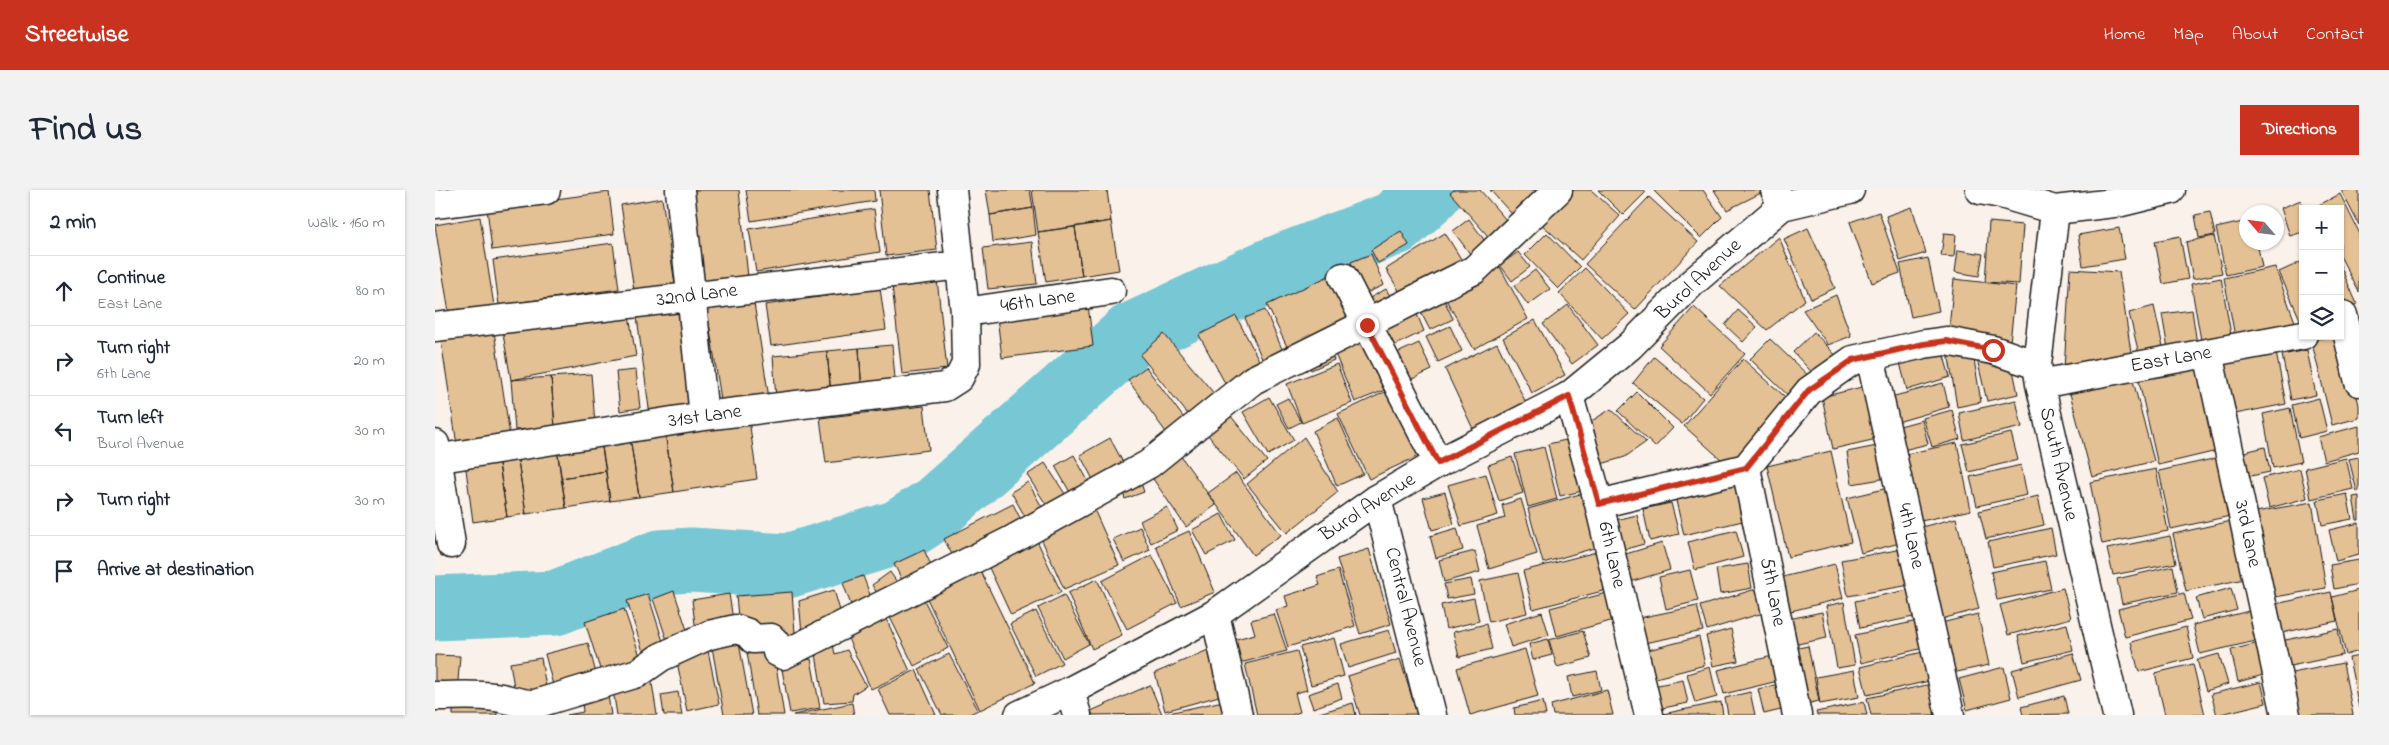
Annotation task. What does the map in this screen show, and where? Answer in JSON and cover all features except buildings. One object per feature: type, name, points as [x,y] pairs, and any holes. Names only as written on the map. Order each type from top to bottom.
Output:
[{"type":"street","points":[[435,204],[546,190]]},
{"type":"street","points":[[680,190],[704,416]]},
{"type":"street","points":[[954,190],[965,312]]},
{"type":"street","points":[[435,696],[491,696],[507,698],[523,705],[535,704],[638,673],[661,657],[709,635],[736,629],[748,633],[753,639],[771,638],[775,642],[777,652],[783,655],[1010,541],[1149,464],[1253,380],[1475,270],[1558,190]]},
{"type":"street","name":"Burol Avenue","points":[[1019,715],[1074,703],[1215,614],[1377,499],[1438,463],[1569,396],[1630,346],[1779,198],[1850,190]]},
{"type":"street","points":[[1980,190],[2001,194],[2055,210],[2122,202],[2171,190]]},
{"type":"street","name":"South Avenue","points":[[2055,210],[2039,375],[2117,715]]},
{"type":"street","name":"32nd Lane","points":[[435,327],[960,265]]},
{"type":"street","points":[[1343,277],[1438,463]]},
{"type":"street","name":"46th Lane","points":[[965,312],[1111,291]]},
{"type":"street","name":"31st Lane","points":[[436,454],[704,416],[945,387],[959,378],[966,364],[965,312]]},
{"type":"street","points":[[2347,313],[2359,382]]},
{"type":"street","name":"East Lane","points":[[2039,375],[2208,353],[2299,336]]},
{"type":"street","points":[[1599,504],[1746,468],[1809,390],[1853,360],[1946,341],[1993,350],[2039,375]]},
{"type":"street","name":"3rd Lane","points":[[2208,353],[2286,715]]},
{"type":"street","name":"4th Lane","points":[[1870,356],[1950,715]]},
{"type":"street","name":"6th Lane","points":[[1569,396],[1599,504],[1649,715]]},
{"type":"street","points":[[436,454],[451,544]]},
{"type":"street","name":"5th Lane","points":[[1746,468],[1797,715]]},
{"type":"street","name":"Central Avenue","points":[[1377,499],[1432,715]]},
{"type":"street","points":[[1215,614],[1238,715]]},
{"type":"waterway","points":[[435,608],[555,603],[660,562],[691,560],[787,566],[899,532],[936,508],[1132,335],[1272,270],[1395,223],[1431,190]]},
{"type":"route","points":[[1367,325],[1438,463],[1569,396],[1599,504],[1746,468],[1809,390],[1853,360],[1946,341],[1993,350]]}]
